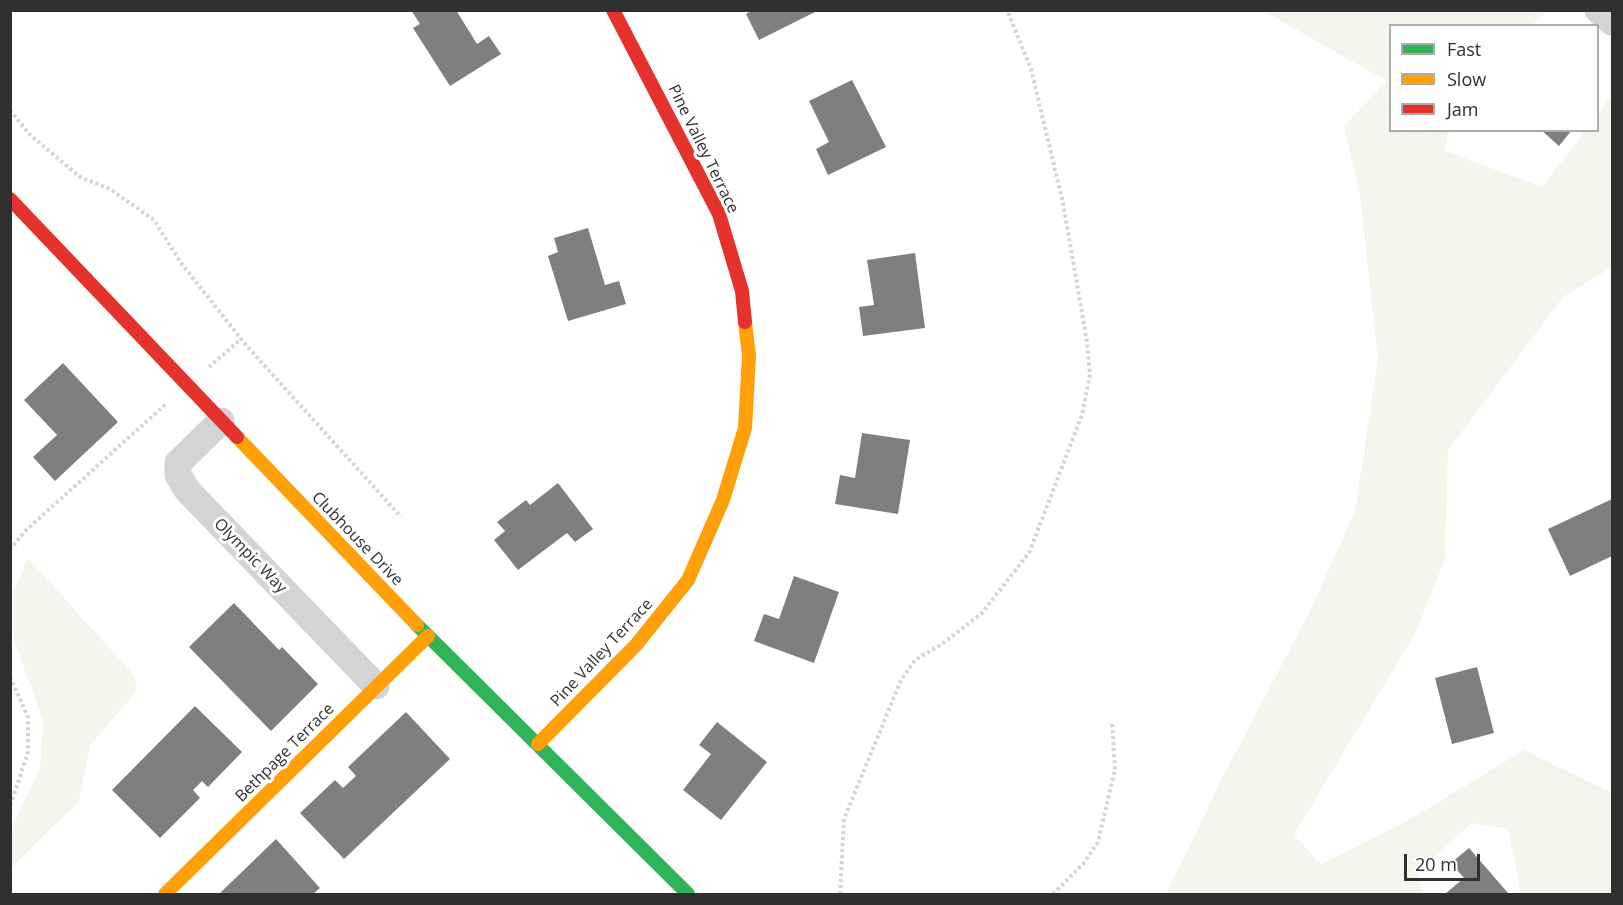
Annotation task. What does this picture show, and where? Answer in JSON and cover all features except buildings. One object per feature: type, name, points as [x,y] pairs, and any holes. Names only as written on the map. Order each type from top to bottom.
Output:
[{"type":"street","name":"Pine Valley Terrace","points":[[538,744],[636,645],[688,580],[723,500],[745,429],[749,356],[742,291],[719,214],[613,10]]},
{"type":"street","points":[[1598,10],[1612,22]]},
{"type":"street","name":"Clubhouse Drive","points":[[10,199],[428,636],[688,894]]},
{"type":"street","name":"Olympic Way","points":[[221,421],[178,463],[178,475],[187,490],[376,686]]},
{"type":"street","name":"Bethpage Terrace","points":[[165,894],[428,636]]},
{"type":"path","points":[[840,894],[844,819],[901,680],[915,660],[942,644],[981,614],[1029,553],[1082,415],[1090,375],[1087,342],[1063,203],[1031,69],[1007,10]]},
{"type":"path","points":[[10,110],[29,134],[80,177],[110,189],[154,220],[181,263],[241,339],[401,517]]},
{"type":"path","points":[[10,550],[24,532],[56,502],[241,339]]},
{"type":"path","points":[[10,676],[28,717],[28,753],[10,807]]},
{"type":"path","points":[[1053,894],[1083,864],[1098,842],[1115,770],[1112,724]]},
{"type":"shaded area","points":[[1263,11],[1547,11],[1533,24],[1389,24],[1389,132],[1448,132],[1445,151],[1542,187],[1584,132],[1599,132],[1599,113],[1612,94],[1612,267],[1563,297],[1448,450],[1445,559],[1415,634],[1294,835],[1321,864],[1412,818],[1524,750],[1612,793],[1612,894],[1521,894],[1508,829],[1472,823],[1417,872],[1423,894],[1166,894],[1222,778],[1310,611],[1355,511],[1378,359],[1360,196],[1344,126],[1387,81]]},
{"type":"shaded area","points":[[28,558],[134,675],[137,691],[90,745],[79,802],[11,868],[11,829],[40,768],[43,721],[14,640],[13,591]]},
{"type":"traffic: fast","points":[[417,625],[688,894]]},
{"type":"traffic: slow","points":[[538,744],[636,645],[688,580],[723,500],[745,428],[749,356],[745,322]]},
{"type":"traffic: slow","points":[[237,437],[417,625]]},
{"type":"traffic: slow","points":[[165,894],[428,636]]},
{"type":"traffic: jam","points":[[613,10],[719,214],[742,291],[745,322]]},
{"type":"traffic: jam","points":[[10,199],[237,437]]}]
